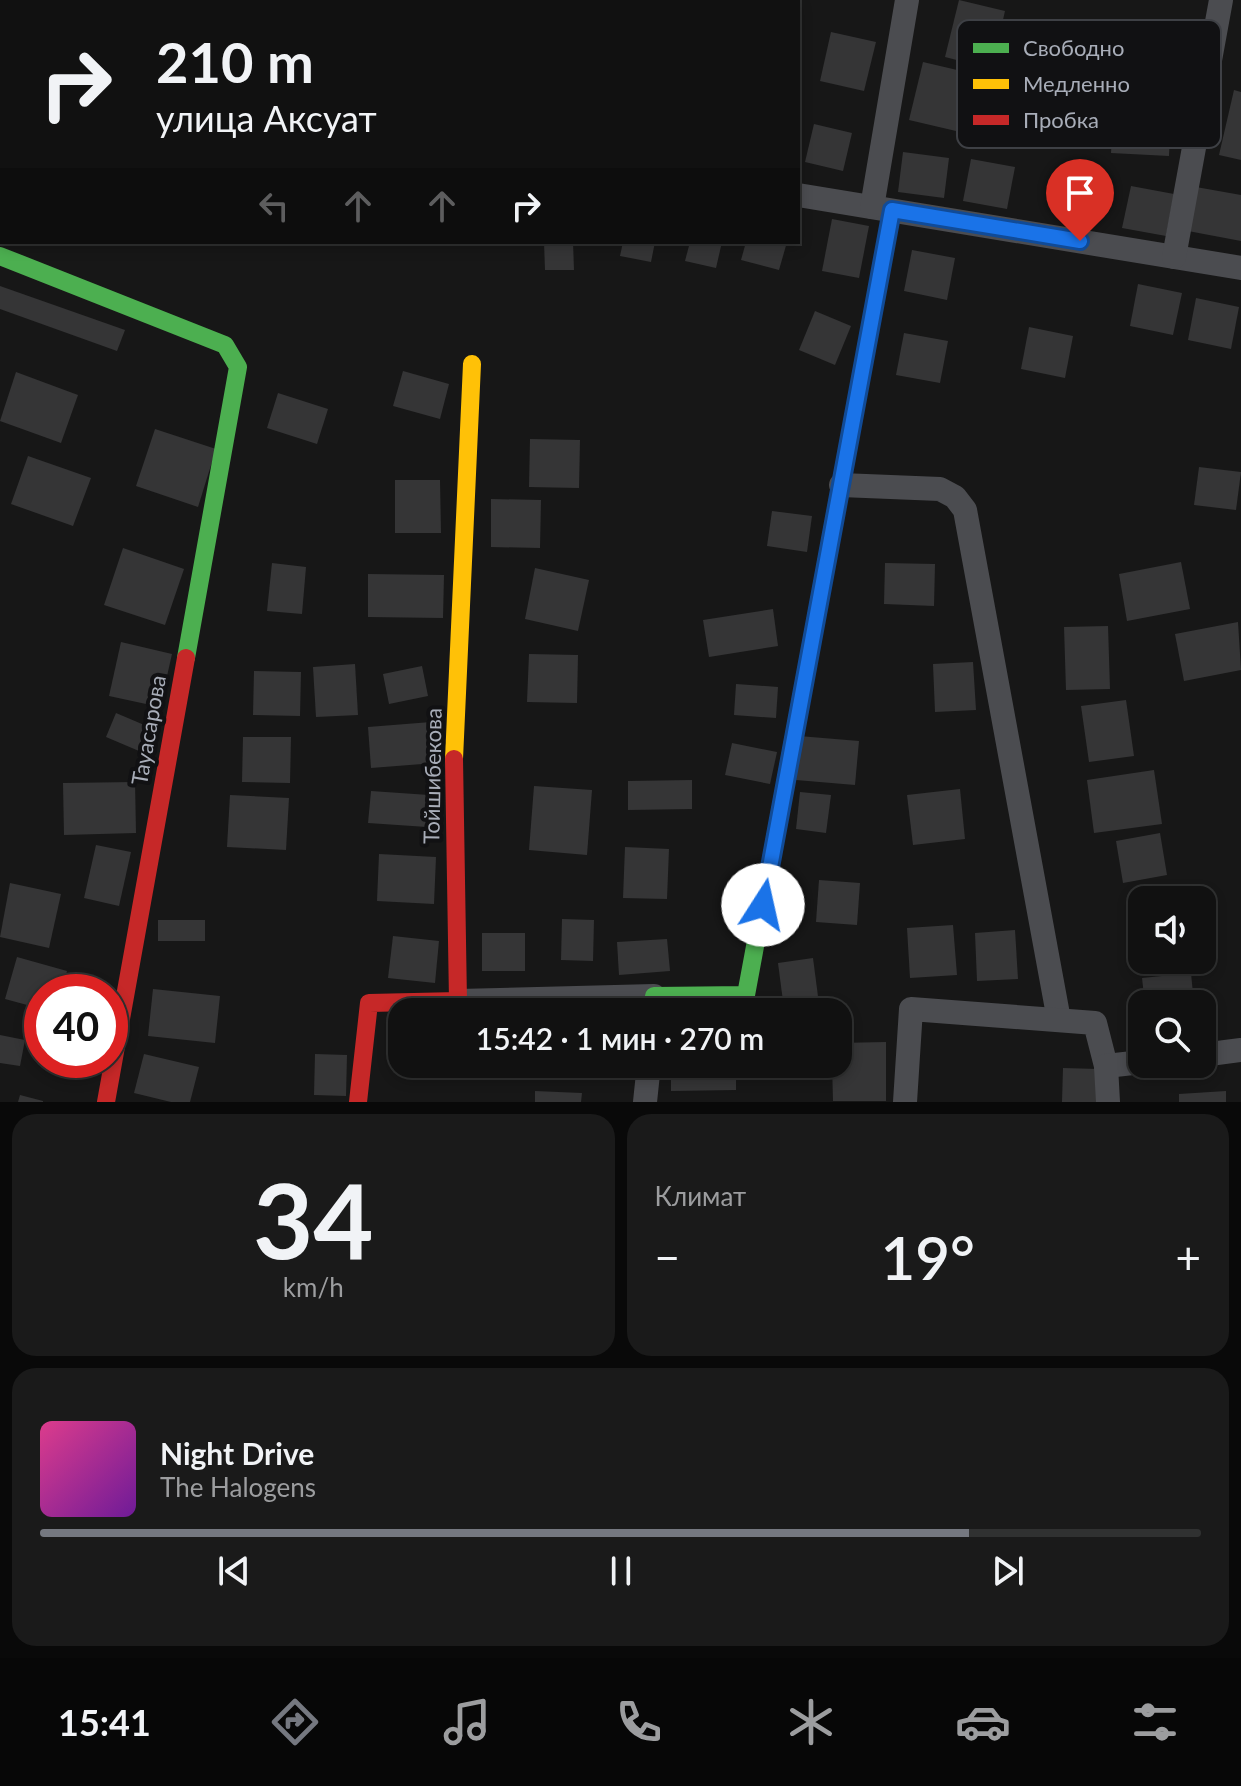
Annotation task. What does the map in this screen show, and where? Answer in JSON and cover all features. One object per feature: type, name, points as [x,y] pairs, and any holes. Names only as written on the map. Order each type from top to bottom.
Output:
[{"type":"street","points":[[715,998],[746,995],[841,485],[882,208],[907,0]]},
{"type":"street","points":[[1217,20],[1221,0]]},
{"type":"street","points":[[1174,257],[1194,148]]},
{"type":"street","points":[[800,195],[1241,268]]},
{"type":"street","name":"Тауасарова","points":[[0,256],[225,345],[238,367],[106,1102]]},
{"type":"street","name":"Тойшибекова","points":[[458,998],[453,789],[472,364]]},
{"type":"street","points":[[841,485],[940,489],[955,497],[965,510],[1059,1020]]},
{"type":"street","points":[[358,1102],[369,1003],[388,1003]]},
{"type":"street","points":[[905,1102],[911,1009],[1095,1023],[1106,1066],[1108,1102]]},
{"type":"street","points":[[1216,1053],[1241,1050]]},
{"type":"street","points":[[1106,1066],[1128,1064]]},
{"type":"street","points":[[645,1102],[648,1078]]},
{"type":"building","points":[[959,0],[1005,11],[1003,20],[957,20],[957,60],[945,57]]},
{"type":"building","points":[[831,32],[876,42],[864,91],[820,81]]},
{"type":"building","points":[[923,62],[957,70],[956,131],[909,120]]},
{"type":"building","points":[[1234,90],[1241,92],[1241,160],[1219,155]]},
{"type":"building","points":[[814,124],[852,133],[843,171],[805,162]]},
{"type":"building","points":[[1111,148],[1169,148],[1169,156],[1111,153]]},
{"type":"building","points":[[903,152],[949,158],[944,198],[898,192]]},
{"type":"building","points":[[971,159],[1015,167],[1007,209],[963,201]]},
{"type":"building","points":[[1131,186],[1174,194],[1166,236],[1122,228]]},
{"type":"building","points":[[1196,187],[1241,195],[1241,241],[1188,231]]},
{"type":"building","points":[[832,219],[869,226],[859,278],[822,271]]},
{"type":"building","points":[[544,244],[573,244],[574,270],[545,270]]},
{"type":"building","points":[[623,244],[655,244],[651,262],[620,256]]},
{"type":"building","points":[[689,244],[722,244],[716,268],[685,261]]},
{"type":"building","points":[[745,244],[786,244],[779,270],[741,260]]},
{"type":"building","points":[[912,250],[955,258],[947,300],[904,291]]},
{"type":"building","points":[[1138,284],[1182,293],[1173,335],[1130,326]]},
{"type":"building","points":[[0,286],[125,330],[117,351],[0,309]]},
{"type":"building","points":[[1196,298],[1239,307],[1231,349],[1188,340]]},
{"type":"building","points":[[815,311],[851,326],[835,365],[799,350]]},
{"type":"building","points":[[1029,327],[1073,336],[1065,378],[1021,369]]},
{"type":"building","points":[[904,333],[948,341],[940,383],[896,375]]},
{"type":"building","points":[[403,371],[449,384],[440,419],[393,406]]},
{"type":"building","points":[[16,372],[78,395],[61,443],[0,421]]},
{"type":"building","points":[[278,393],[328,409],[317,444],[267,428]]},
{"type":"building","points":[[155,429],[216,449],[198,507],[136,486]]},
{"type":"building","points":[[530,439],[580,440],[579,488],[529,487]]},
{"type":"building","points":[[28,456],[91,478],[73,526],[11,504]]},
{"type":"building","points":[[1199,467],[1241,472],[1236,510],[1194,505]]},
{"type":"building","points":[[395,480],[440,480],[441,533],[395,533]]},
{"type":"building","points":[[491,499],[541,500],[540,548],[491,547]]},
{"type":"building","points":[[772,511],[812,516],[807,552],[767,546]]},
{"type":"building","points":[[123,548],[184,569],[165,625],[104,605]]},
{"type":"building","points":[[1181,562],[1190,609],[1127,621],[1119,574]]},
{"type":"building","points":[[272,563],[306,567],[302,614],[267,611]]},
{"type":"building","points":[[885,563],[935,564],[934,606],[884,604]]},
{"type":"building","points":[[535,568],[589,580],[578,631],[525,619]]},
{"type":"building","points":[[368,574],[444,575],[443,618],[368,617]]},
{"type":"building","points":[[773,609],[778,646],[709,657],[703,620]]},
{"type":"building","points":[[1238,622],[1241,670],[1184,681],[1175,634]]},
{"type":"building","points":[[1108,626],[1110,689],[1066,690],[1064,627]]},
{"type":"building","points":[[121,642],[172,654],[160,707],[109,696]]},
{"type":"building","points":[[529,654],[578,655],[577,703],[527,702]]},
{"type":"building","points":[[973,662],[976,710],[935,712],[933,664]]},
{"type":"building","points":[[355,664],[358,715],[316,717],[313,667]]},
{"type":"building","points":[[422,666],[428,696],[389,704],[383,674]]},
{"type":"building","points":[[254,671],[301,672],[300,716],[253,715]]},
{"type":"building","points":[[736,684],[778,687],[776,718],[734,715]]},
{"type":"building","points":[[1126,700],[1134,756],[1089,762],[1081,706]]},
{"type":"building","points":[[116,713],[149,727],[139,751],[106,737]]},
{"type":"building","points":[[431,722],[435,763],[371,768],[368,727]]},
{"type":"building","points":[[799,736],[859,741],[855,785],[796,780]]},
{"type":"building","points":[[243,737],[291,737],[290,783],[242,782]]},
{"type":"building","points":[[732,743],[777,752],[770,784],[725,775]]},
{"type":"building","points":[[1154,770],[1162,824],[1094,833],[1087,780]]},
{"type":"building","points":[[692,780],[692,809],[628,810],[628,781]]},
{"type":"building","points":[[135,782],[136,833],[64,835],[63,783]]},
{"type":"building","points":[[534,786],[592,790],[587,855],[529,850]]},
{"type":"building","points":[[960,789],[965,839],[913,845],[907,795]]},
{"type":"building","points":[[371,791],[429,795],[427,827],[368,823]]},
{"type":"building","points":[[800,792],[831,795],[826,833],[796,829]]},
{"type":"building","points":[[230,795],[289,798],[286,850],[227,847]]},
{"type":"building","points":[[1160,833],[1167,875],[1123,883],[1116,841]]},
{"type":"building","points":[[96,845],[131,852],[119,906],[84,898]]},
{"type":"building","points":[[625,847],[669,849],[667,899],[623,898]]},
{"type":"building","points":[[379,854],[436,857],[434,904],[377,901]]},
{"type":"building","points":[[819,880],[860,883],[857,925],[816,922]]},
{"type":"building","points":[[10,883],[61,894],[49,948],[0,937]]},
{"type":"building","points":[[562,919],[594,920],[593,961],[561,960]]},
{"type":"building","points":[[158,920],[205,920],[205,941],[158,941]]},
{"type":"building","points":[[953,925],[957,975],[910,978],[907,928]]},
{"type":"building","points":[[1015,930],[1018,979],[977,981],[975,933]]},
{"type":"building","points":[[482,933],[525,933],[525,971],[482,971]]},
{"type":"building","points":[[393,936],[439,941],[435,983],[388,978]]},
{"type":"building","points":[[667,939],[670,971],[619,975],[617,942]]},
{"type":"building","points":[[17,957],[67,971],[66,974],[24,974],[24,1004],[5,999]]},
{"type":"building","points":[[813,958],[818,998],[783,998],[778,963]]},
{"type":"building","points":[[1191,974],[1193,990],[1143,990],[1142,978]]},
{"type":"building","points":[[153,989],[220,996],[215,1043],[148,1036]]},
{"type":"building","points":[[0,1035],[24,1040],[20,1066],[0,1063]]},
{"type":"building","points":[[886,1042],[886,1101],[833,1101],[832,1078],[852,1078],[852,1043]]},
{"type":"building","points":[[144,1054],[199,1067],[190,1102],[171,1102],[134,1093]]},
{"type":"building","points":[[315,1054],[347,1055],[346,1096],[314,1095]]},
{"type":"building","points":[[1063,1068],[1098,1069],[1098,1102],[1062,1102]]},
{"type":"building","points":[[671,1078],[736,1078],[736,1090],[671,1091]]},
{"type":"building","points":[[535,1091],[582,1093],[581,1102],[535,1102]]},
{"type":"building","points":[[1226,1091],[1226,1102],[1179,1102],[1179,1094]]},
{"type":"building","points":[[20,1095],[43,1101],[43,1102],[18,1102]]},
{"type":"traffic: fast","points":[[0,256],[225,345],[238,367],[186,658]]},
{"type":"traffic: fast","points":[[654,998],[746,995],[839,494]]},
{"type":"traffic: slow","points":[[454,759],[472,364]]},
{"type":"traffic: jam","points":[[839,494],[892,210]]},
{"type":"traffic: jam","points":[[106,1102],[186,658]]},
{"type":"traffic: jam","points":[[358,1102],[369,1003],[458,1001],[454,759]]},
{"type":"route","points":[[763,905],[892,210],[1080,241]]}]
